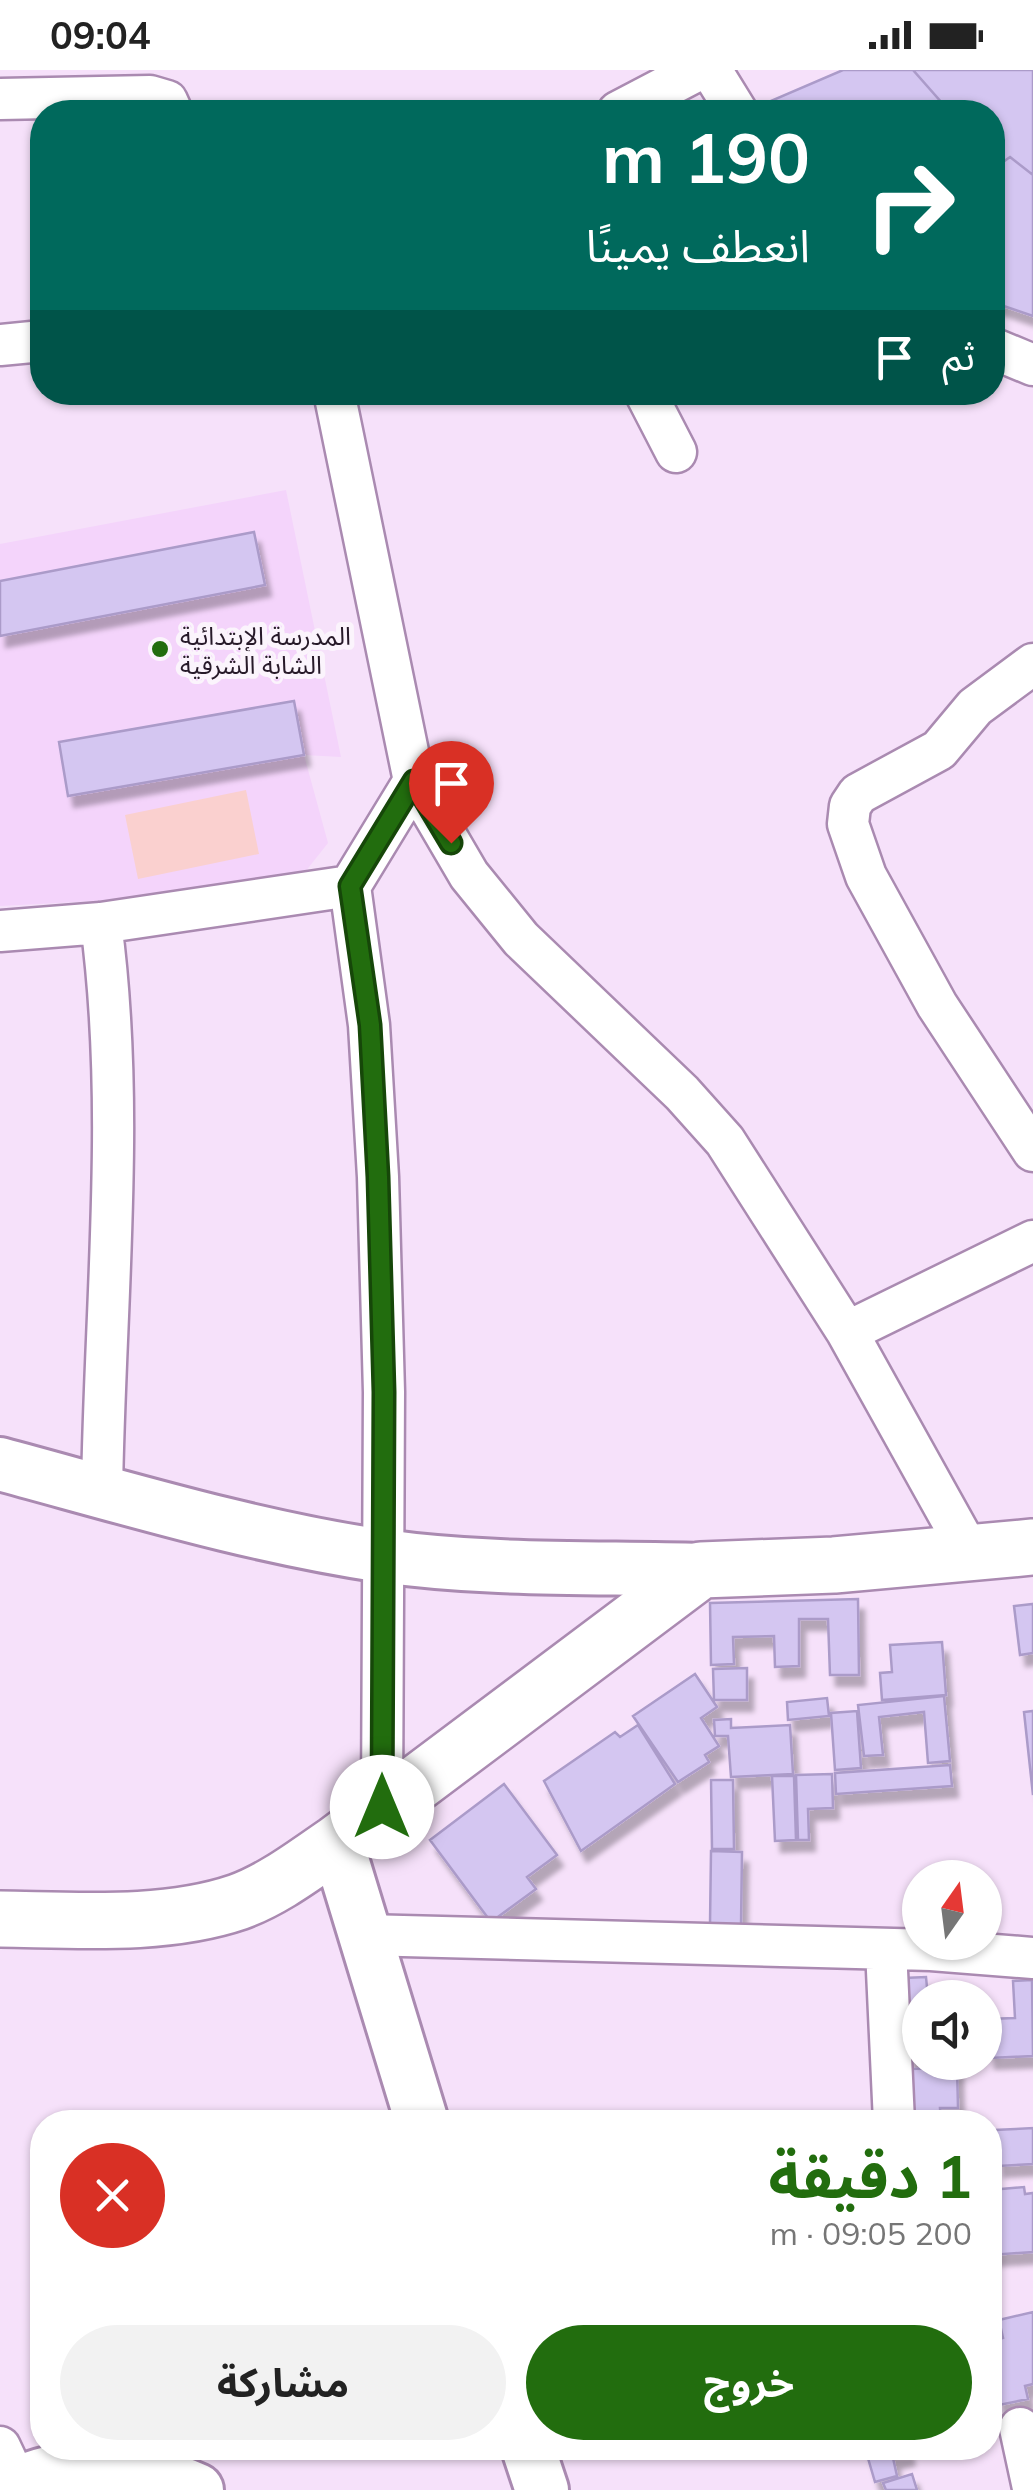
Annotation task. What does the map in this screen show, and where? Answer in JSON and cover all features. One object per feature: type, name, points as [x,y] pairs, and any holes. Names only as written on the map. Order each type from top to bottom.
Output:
[{"type":"main road","points":[[0,1919],[184,1913],[238,1902],[287,1877],[338,1842],[702,1570],[1033,1547]]},
{"type":"street","points":[[640,100],[692,72],[724,100]]},
{"type":"street","points":[[0,100],[150,96],[167,100]]},
{"type":"street","points":[[0,345],[30,342]]},
{"type":"street","points":[[1005,353],[1033,365]]},
{"type":"street","points":[[337,405],[414,781],[470,875],[521,939],[682,1093],[724,1142],[847,1332],[970,1553]]},
{"type":"street","points":[[652,405],[676,452]]},
{"type":"street","points":[[1033,664],[975,707],[939,750],[858,794],[850,806],[848,824],[866,876],[936,1005],[1033,1151]]},
{"type":"street","points":[[382,1807],[378,1177],[370,1025],[350,886],[414,781]]},
{"type":"street","points":[[0,932],[101,923],[350,886]]},
{"type":"street","points":[[101,923],[108,978],[111,1071],[102,1490]]},
{"type":"street","points":[[847,1332],[1033,1241]]},
{"type":"street","points":[[0,1464],[267,1534],[382,1556],[520,1567],[702,1570]]},
{"type":"street","points":[[338,1842],[418,2110]]},
{"type":"street","points":[[364,1934],[886,1949],[1033,1958]]},
{"type":"street","points":[[886,1949],[893,2110]]},
{"type":"street","points":[[1020,2428],[1033,2488]]},
{"type":"street","points":[[532,2460],[542,2490]]},
{"type":"street","points":[[7,2473],[91,2467],[136,2470],[197,2490]]},
{"type":"shaded area","name":"المدرسة الإبتدائية الشابة الشرقية","points":[[286,490],[341,757],[304,755],[328,843],[290,891],[0,906],[0,544]]},
{"type":"shaded area","points":[[246,790],[259,854],[138,879],[125,815]]},
{"type":"building","points":[[843,70],[913,70],[939,100],[773,100]]},
{"type":"building","points":[[913,70],[1033,70],[1033,175],[1010,157],[1005,161],[1005,100],[939,100]]},
{"type":"building","points":[[1010,157],[1033,175],[1033,316],[1005,306],[1005,161]]},
{"type":"building","points":[[254,532],[265,585],[0,636],[0,581]]},
{"type":"building","points":[[294,701],[304,755],[68,796],[59,742]]},
{"type":"building","points":[[858,1599],[859,1675],[830,1675],[828,1619],[799,1619],[799,1666],[775,1667],[774,1636],[733,1637],[734,1664],[711,1665],[710,1603]]},
{"type":"building","points":[[1033,1604],[1033,1653],[1020,1655],[1014,1606]]},
{"type":"building","points":[[942,1642],[946,1695],[882,1700],[880,1673],[892,1672],[890,1645]]},
{"type":"building","points":[[747,1668],[747,1700],[714,1700],[713,1669]]},
{"type":"building","points":[[695,1674],[717,1707],[701,1718],[719,1746],[705,1755],[709,1762],[678,1782],[633,1716]]},
{"type":"building","points":[[944,1696],[950,1761],[928,1763],[924,1712],[879,1717],[883,1755],[864,1756],[858,1705]]},
{"type":"building","points":[[827,1698],[829,1716],[788,1720],[787,1702]]},
{"type":"building","points":[[857,1711],[861,1768],[835,1770],[831,1713]]},
{"type":"building","points":[[1033,1711],[1033,1795],[1024,1712]]},
{"type":"building","points":[[731,1719],[731,1728],[790,1725],[793,1774],[731,1777],[728,1736],[715,1736],[714,1720]]},
{"type":"building","points":[[638,1725],[675,1784],[581,1851],[544,1781],[615,1732],[620,1737]]},
{"type":"building","points":[[950,1765],[952,1786],[836,1794],[835,1773]]},
{"type":"building","points":[[832,1774],[833,1808],[808,1809],[809,1840],[798,1840],[796,1775]]},
{"type":"building","points":[[772,1776],[794,1776],[796,1840],[775,1841]]},
{"type":"building","points":[[711,1780],[733,1780],[734,1849],[712,1849]]},
{"type":"building","points":[[504,1784],[557,1855],[527,1877],[536,1889],[491,1922],[430,1840]]},
{"type":"building","points":[[711,1851],[742,1852],[741,1925],[710,1924]]},
{"type":"building","points":[[1032,1980],[1033,2056],[1002,2057],[1002,2018],[1015,2018],[1013,1981]]},
{"type":"building","points":[[911,2080],[957,2080],[958,2108],[913,2110]]},
{"type":"building","points":[[1033,2128],[1033,2164],[1002,2166],[1002,2130]]},
{"type":"building","points":[[1024,2187],[1025,2194],[1033,2193],[1033,2252],[1002,2254],[1002,2189]]},
{"type":"building","points":[[1033,2312],[1033,2384],[1025,2386],[1028,2399],[1002,2404],[1003,2338],[1002,2319]]},
{"type":"building","points":[[869,2460],[893,2460],[897,2476],[875,2482]]},
{"type":"building","points":[[912,2474],[917,2490],[886,2490],[883,2483]]},
{"type":"place","name":"المدرسة الإبتدائية الشابة الشرقية","points":[[160,649]]},
{"type":"route","points":[[382,1807],[384,1392],[378,1177],[370,1025],[350,886],[414,781],[451,843]]}]
